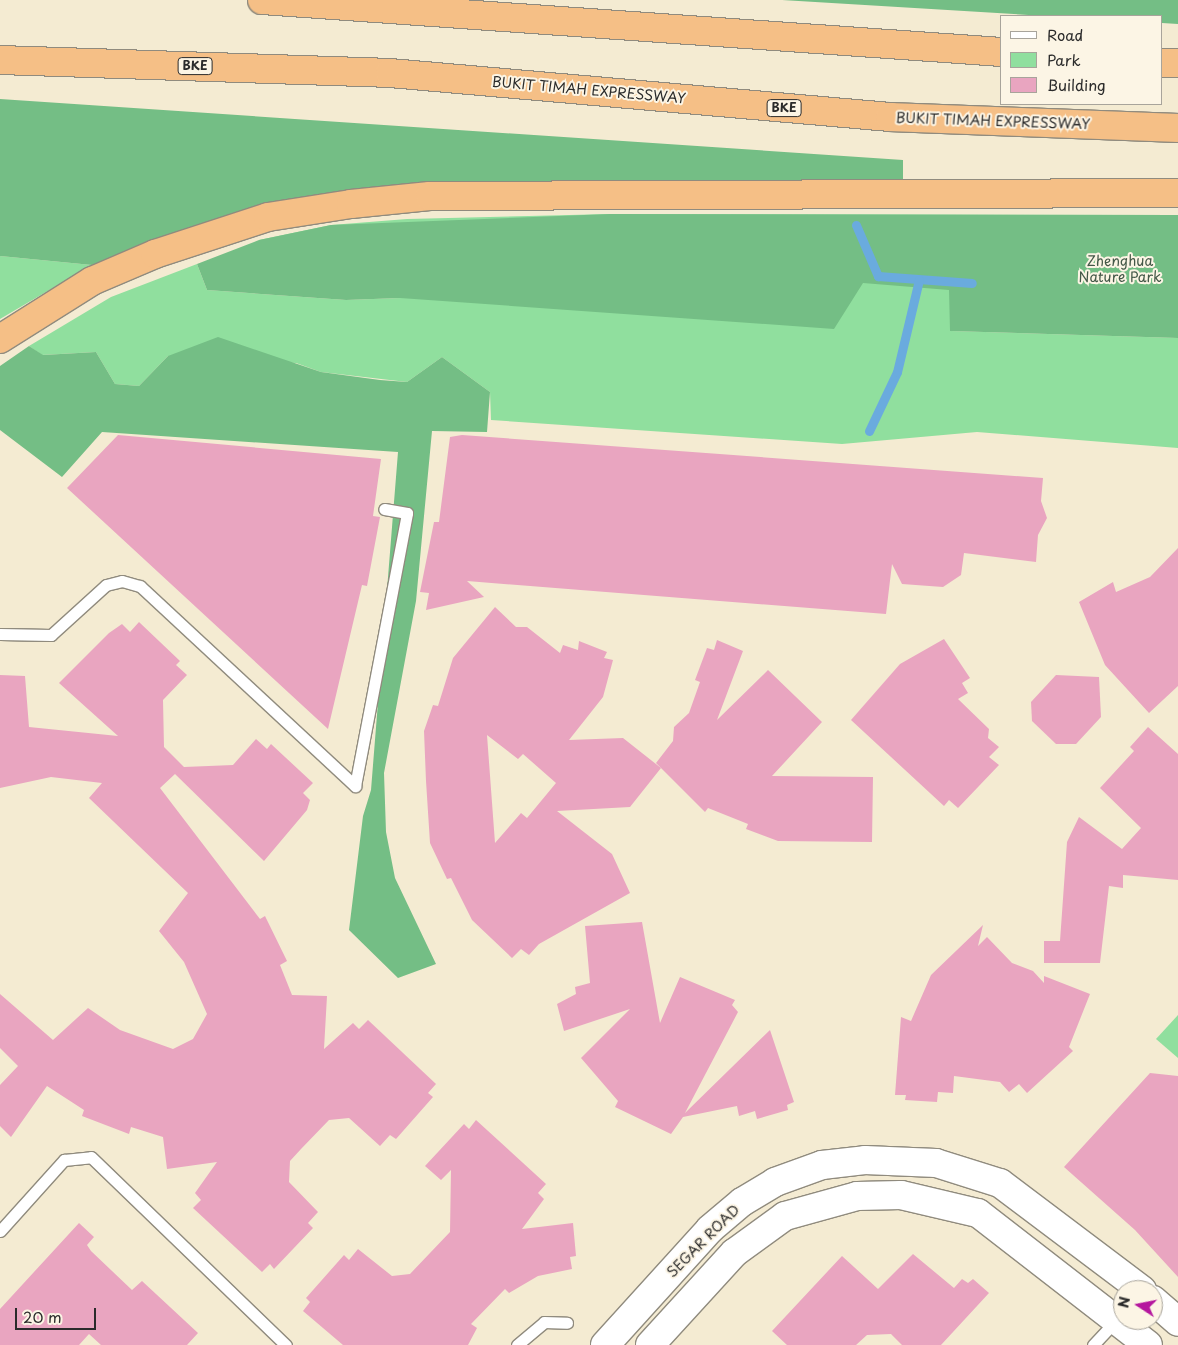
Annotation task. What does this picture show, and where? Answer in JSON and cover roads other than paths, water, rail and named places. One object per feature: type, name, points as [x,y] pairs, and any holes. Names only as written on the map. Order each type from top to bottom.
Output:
[{"type":"highway","points":[[262,0],[1000,52]]},
{"type":"highway","name":"BUKIT TIMAH EXPRESSWAY","points":[[0,60],[390,73],[890,117],[1178,128]]},
{"type":"highway","points":[[1163,62],[1178,63]]},
{"type":"highway","points":[[0,339],[92,282],[190,241],[268,217],[430,196],[1178,193]]},
{"type":"street","name":"SEGAR ROAD","points":[[605,1345],[710,1229],[742,1202],[775,1182],[822,1165],[865,1160],[936,1163],[1000,1183],[1129,1280]]},
{"type":"street","points":[[650,1345],[753,1236],[785,1216],[857,1196],[935,1199],[978,1213],[1113,1309]]},
{"type":"street","points":[[1163,1309],[1178,1322]]},
{"type":"street","points":[[1134,1330],[1148,1345]]},
{"type":"lane","points":[[0,634],[51,635],[106,584],[122,581],[140,586],[355,786],[407,514],[384,510]]},
{"type":"lane","points":[[0,1231],[64,1160],[91,1157],[286,1345]]},
{"type":"lane","points":[[517,1345],[544,1322],[567,1323]]},
{"type":"lane","points":[[1093,1345],[1113,1324]]},
{"type":"waterway","points":[[856,225],[878,276],[972,283]]},
{"type":"waterway","points":[[869,431],[897,372],[919,280]]},
{"type":"park label","name":"Zhenghua Nature Park","points":[[1120,270]]}]
